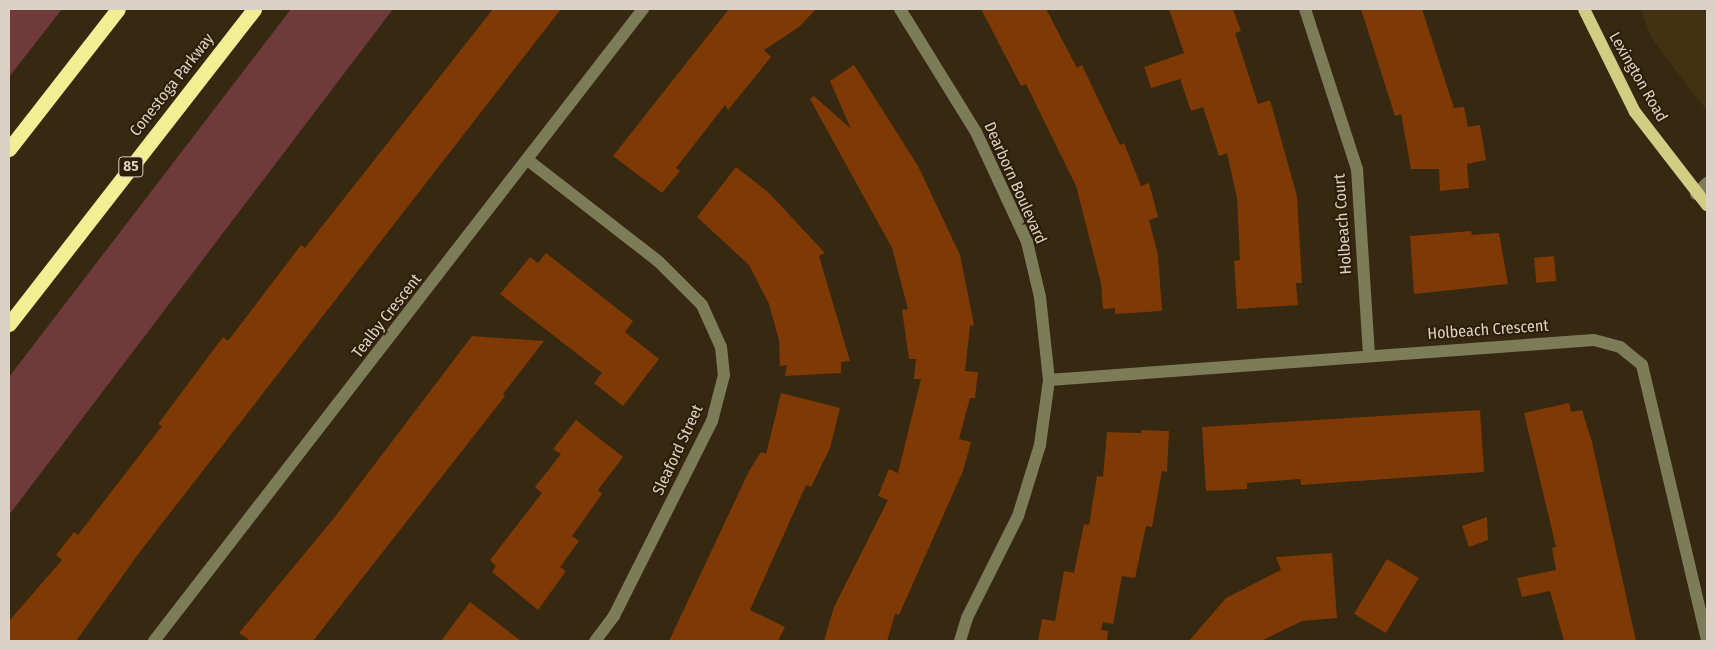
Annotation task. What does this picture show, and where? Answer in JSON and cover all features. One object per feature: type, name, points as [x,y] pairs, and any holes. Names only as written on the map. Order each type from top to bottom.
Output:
[{"type":"highway","points":[[9,149],[118,9]]},
{"type":"highway","name":"Conestoga Parkway","points":[[9,324],[254,9]]},
{"type":"main road","name":"Lexington Road","points":[[1584,9],[1635,112],[1696,194],[1707,205]]},
{"type":"street","name":"Tealby Crescent","points":[[154,641],[528,161],[643,9]]},
{"type":"street","name":"Dearborn Boulevard","points":[[900,9],[976,132],[1027,242],[1040,297],[1049,380],[1040,445],[1018,516],[967,618],[960,641]]},
{"type":"street","name":"Holbeach Court","points":[[1305,9],[1357,169],[1369,354]]},
{"type":"street","name":"Sleaford Street","points":[[528,161],[664,267],[702,305],[721,347],[724,375],[712,421],[614,616],[595,641]]},
{"type":"street","points":[[1696,194],[1707,183]]},
{"type":"street","name":"Holbeach Crescent","points":[[1049,380],[1369,354],[1594,340],[1620,347],[1642,365],[1707,639]]},
{"type":"shaded area","points":[[9,9],[62,9],[9,77]]},
{"type":"shaded area","points":[[291,9],[393,9],[9,515],[9,377]]},
{"type":"shaded area","points":[[1640,9],[1707,9],[1707,111],[1652,39]]},
{"type":"building","points":[[493,9],[561,9],[139,553],[76,641],[9,641],[9,621],[62,560],[56,555],[74,532],[78,535],[162,426],[158,424],[223,337],[228,341],[301,245],[305,248]]},
{"type":"building","points":[[729,9],[816,9],[799,27],[764,50],[771,57],[728,110],[725,105],[676,168],[680,171],[662,193],[613,156]]},
{"type":"building","points":[[981,9],[1046,9],[1077,68],[1082,65],[1120,145],[1124,143],[1141,186],[1149,183],[1158,217],[1149,220],[1158,255],[1162,311],[1115,314],[1115,308],[1103,309],[1101,283],[1076,186],[1026,84],[1021,86]]},
{"type":"building","points":[[1169,9],[1233,9],[1241,31],[1235,33],[1258,104],[1270,100],[1297,196],[1302,283],[1296,283],[1298,305],[1237,309],[1234,261],[1240,260],[1237,198],[1227,153],[1219,156],[1203,107],[1191,111],[1180,79],[1151,88],[1144,67],[1184,53]]},
{"type":"building","points":[[1361,9],[1422,9],[1454,108],[1464,107],[1468,127],[1480,125],[1486,160],[1467,164],[1469,188],[1440,191],[1439,169],[1411,169],[1401,114],[1395,116]]},
{"type":"building","points":[[854,65],[918,166],[960,255],[974,325],[970,326],[965,371],[978,372],[975,398],[970,398],[959,439],[971,442],[963,471],[899,615],[895,614],[887,641],[824,641],[834,607],[888,500],[878,496],[889,469],[898,473],[921,379],[914,379],[916,359],[909,359],[902,310],[908,309],[892,248],[810,99],[814,96],[851,129],[830,81]]},
{"type":"building","points":[[736,167],[768,192],[825,253],[819,256],[850,361],[841,362],[841,373],[785,376],[787,365],[780,366],[779,340],[769,304],[749,265],[697,217]]},
{"type":"building","points":[[1471,231],[1472,235],[1499,233],[1508,284],[1414,294],[1410,236]]},
{"type":"building","points":[[546,253],[633,321],[625,332],[659,359],[623,406],[594,383],[602,373],[500,294],[530,257],[538,263]]},
{"type":"building","points":[[1554,256],[1556,281],[1536,283],[1534,258]]},
{"type":"building","points":[[472,336],[544,341],[503,394],[505,396],[313,641],[251,641],[239,633],[334,518]]},
{"type":"building","points":[[781,393],[840,408],[830,448],[811,487],[806,485],[750,610],[785,627],[778,641],[669,641],[749,471],[761,452],[766,454]]},
{"type":"building","points":[[1569,403],[1571,412],[1582,410],[1592,442],[1636,641],[1564,641],[1550,591],[1522,597],[1517,578],[1556,570],[1552,548],[1556,547],[1524,413]]},
{"type":"building","points":[[1480,410],[1484,472],[1301,485],[1300,479],[1247,483],[1247,489],[1206,491],[1202,427]]},
{"type":"building","points":[[576,420],[623,457],[598,490],[602,494],[572,536],[579,541],[560,567],[566,571],[538,610],[492,572],[496,566],[490,560],[542,493],[535,487],[561,454],[553,449]]},
{"type":"building","points":[[1142,430],[1169,431],[1167,472],[1162,471],[1152,527],[1146,526],[1135,578],[1122,576],[1113,624],[1103,622],[1101,630],[1108,631],[1107,641],[1038,641],[1042,619],[1055,621],[1064,571],[1074,573],[1084,524],[1089,525],[1097,476],[1103,477],[1107,432],[1141,433]]},
{"type":"building","points":[[1487,517],[1488,540],[1469,547],[1462,526]]},
{"type":"building","points":[[1332,553],[1337,618],[1302,621],[1261,641],[1189,641],[1226,598],[1281,570],[1276,557]]},
{"type":"building","points":[[1387,559],[1419,578],[1386,633],[1354,614]]},
{"type":"building","points":[[470,602],[521,641],[441,641]]}]
